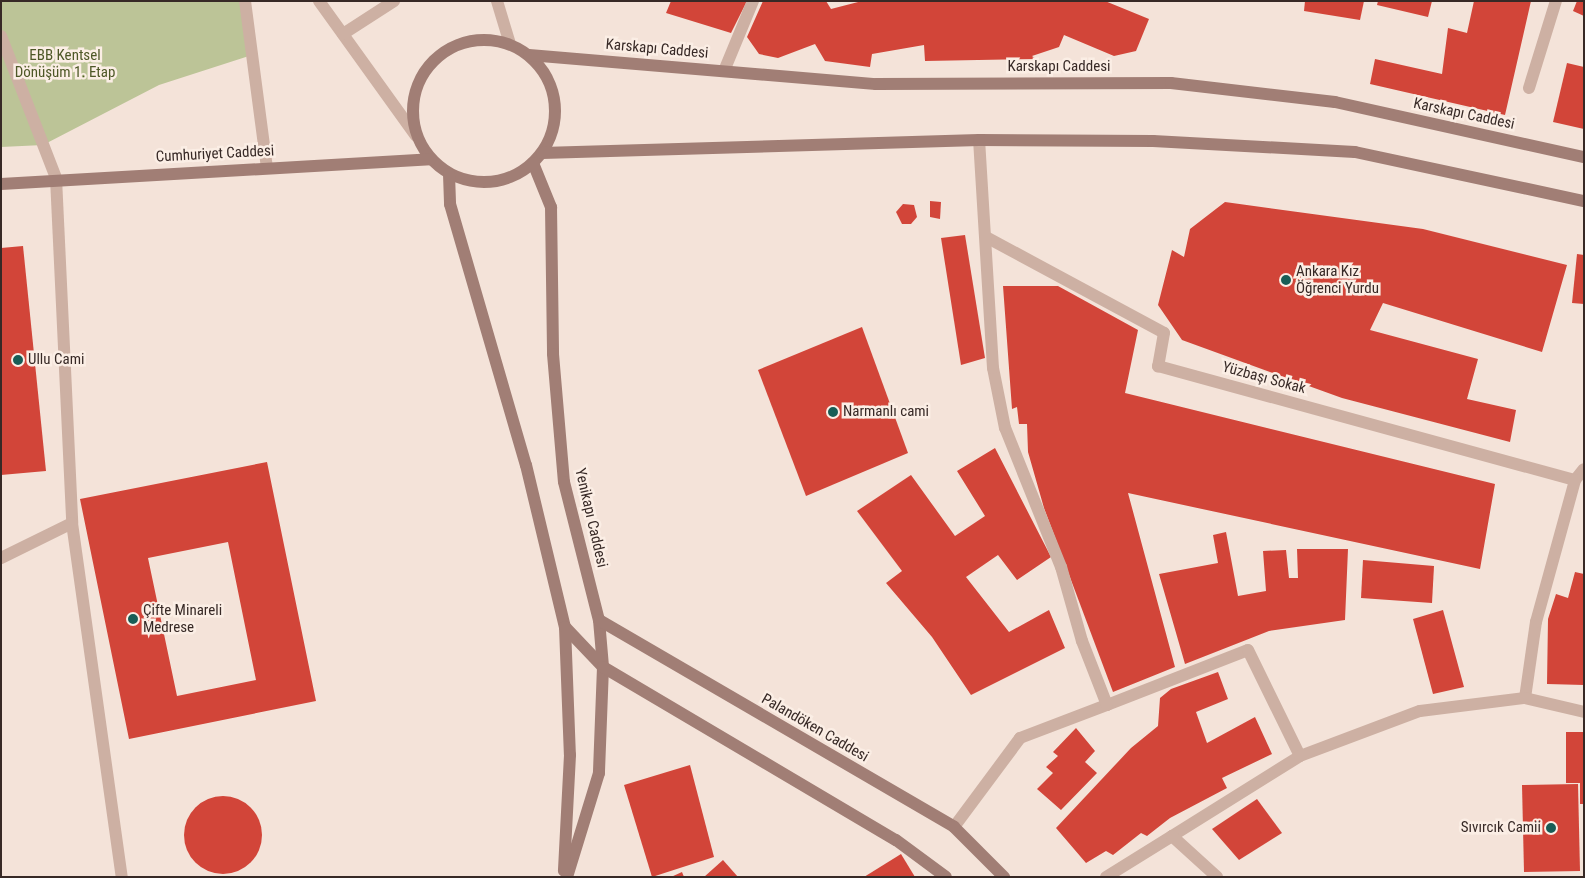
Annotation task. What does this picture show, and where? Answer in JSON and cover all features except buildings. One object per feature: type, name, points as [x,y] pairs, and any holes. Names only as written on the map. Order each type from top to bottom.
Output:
[{"type":"main road","points":[[466,41],[510,44],[530,55],[547,78],[556,112],[542,153],[533,163],[514,176],[492,182],[470,182],[449,174],[430,159],[416,136],[411,113],[415,89],[426,67],[444,51],[466,41]]},
{"type":"main road","name":"Karskapı Caddesi","points":[[530,55],[876,84],[1171,83],[1335,102],[1584,157]]},
{"type":"main road","points":[[542,153],[979,140],[1153,141],[1355,152],[1584,201]]},
{"type":"main road","name":"Cumhuriyet Caddesi","points":[[1,184],[56,178],[430,159]]},
{"type":"main road","name":"Yenikapı Caddesi","points":[[533,163],[552,207],[553,354],[564,482],[599,620],[603,667],[599,773],[565,877]]},
{"type":"main road","points":[[449,174],[450,204],[526,465],[565,627],[570,755],[565,877]]},
{"type":"main road","name":"Palandöken Caddesi","points":[[599,620],[954,827],[1004,877]]},
{"type":"main road","points":[[565,627],[603,667],[896,840],[946,877]]},
{"type":"street","points":[[244,1],[268,168]]},
{"type":"street","points":[[318,1],[416,136]]},
{"type":"street","points":[[343,34],[394,1]]},
{"type":"street","points":[[497,1],[510,44]]},
{"type":"street","points":[[724,71],[753,1]]},
{"type":"street","points":[[1529,88],[1556,1]]},
{"type":"street","points":[[1,36],[56,178],[72,522],[122,877]]},
{"type":"street","points":[[979,140],[993,368],[1005,428],[1062,567],[1082,641],[1107,705]]},
{"type":"street","name":"Yüzbaşı Sokak","points":[[986,237],[1164,333],[1158,366],[1575,480]]},
{"type":"street","points":[[1525,698],[1536,622],[1575,480],[1584,469]]},
{"type":"street","points":[[1,558],[72,522]]},
{"type":"street","points":[[954,827],[1020,738],[1248,650],[1300,756]]},
{"type":"street","points":[[1106,877],[1300,756],[1420,711],[1525,698],[1584,712]]},
{"type":"street","points":[[1172,836],[1217,877]]},
{"type":"green space","name":"EBB Kentsel Dönüşüm 1. Etap","points":[[1,1],[245,1],[252,55],[159,85],[43,145],[1,147]]},
{"type":"place","name":"Ankara Kız Öğrenci Yurdu","points":[[1286,280]]},
{"type":"place","name":"Ullu Cami","points":[[18,360]]},
{"type":"place","name":"Narmanlı cami","points":[[833,412]]},
{"type":"place","name":"Çifte Minareli Medrese","points":[[133,619]]},
{"type":"place","name":"Sıvırcık Camii","points":[[1551,828]]}]
